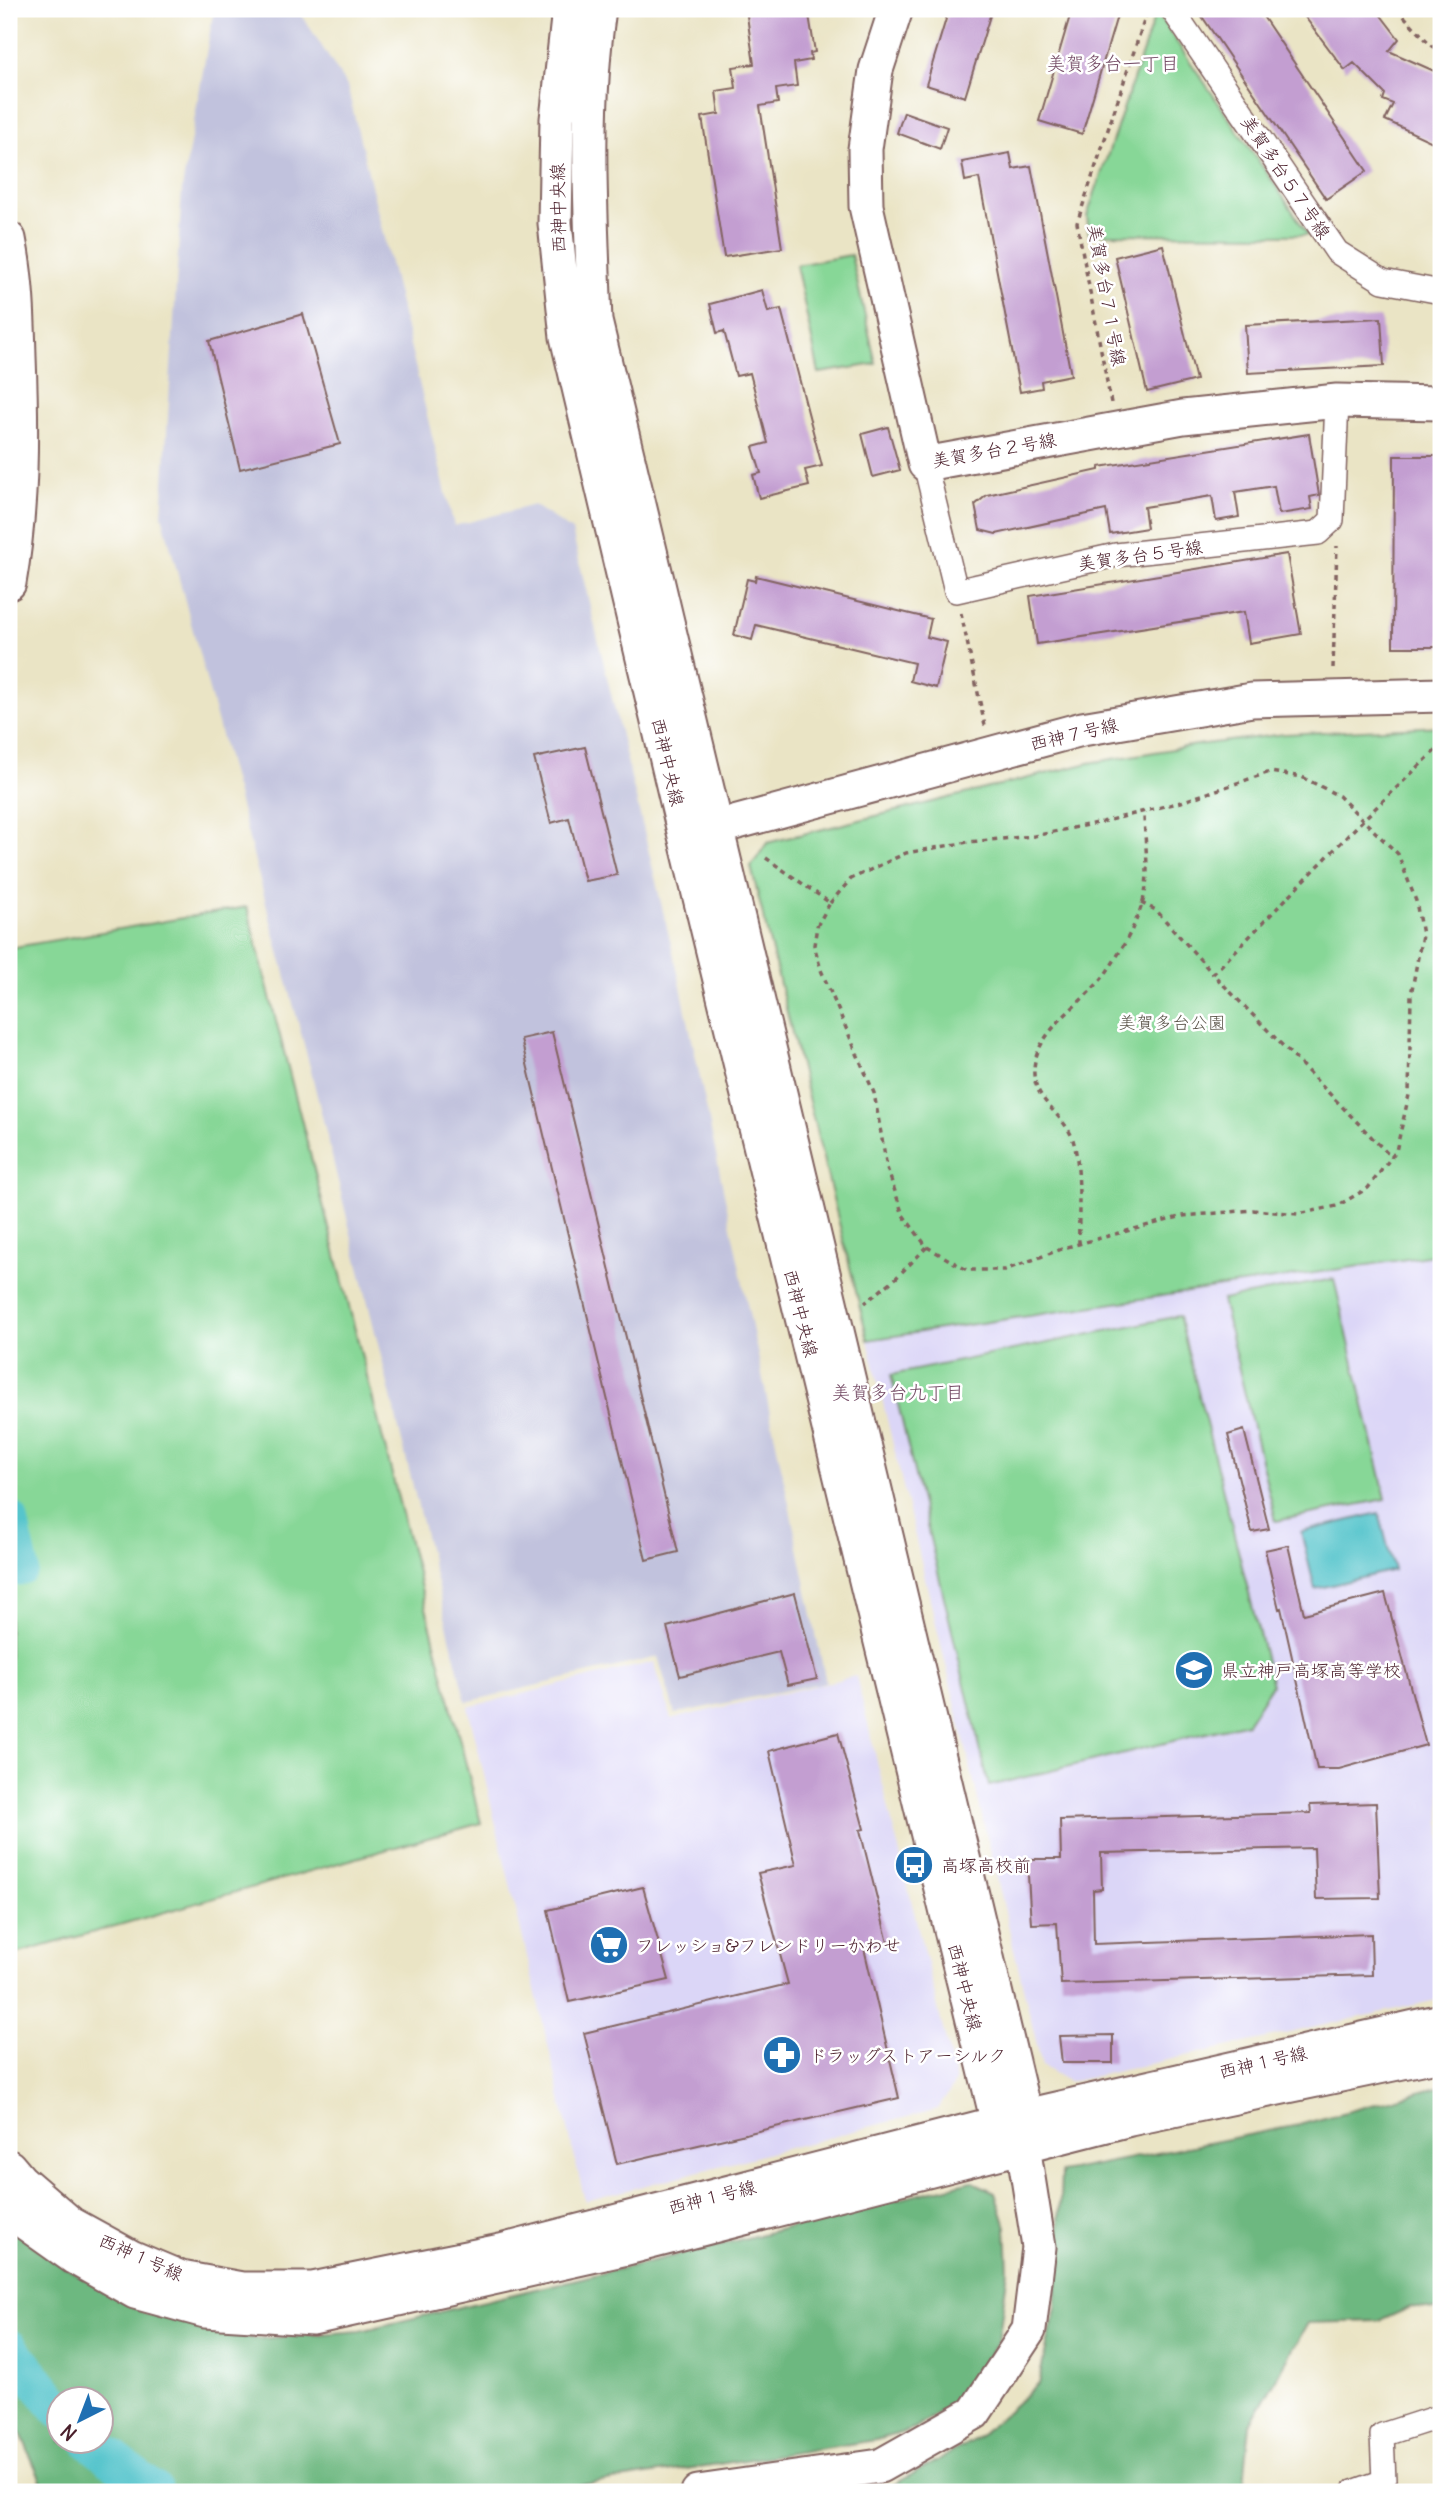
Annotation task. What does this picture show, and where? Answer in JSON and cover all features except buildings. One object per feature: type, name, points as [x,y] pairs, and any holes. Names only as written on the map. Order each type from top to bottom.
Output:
[{"type":"street","name":"西神中央線","points":[[569,9],[557,119],[555,223],[567,337],[701,832],[1015,2128],[1039,2247],[1029,2330],[974,2413],[880,2466],[698,2492]]},
{"type":"street","name":"西神中央線","points":[[599,9],[592,60],[589,177],[595,321],[701,832]]},
{"type":"street","name":"美賀多台２号線","points":[[896,9],[876,70],[865,149],[866,206],[925,464],[1183,417],[1337,401],[1441,403]]},
{"type":"street","name":"美賀多台５７号線","points":[[1172,9],[1337,252],[1383,281],[1441,292]]},
{"type":"street","points":[[9,239],[16,275],[21,408],[18,533],[9,583]]},
{"type":"street","points":[[1332,520],[1337,401]]},
{"type":"street","points":[[925,464],[956,591]]},
{"type":"street","name":"美賀多台５号線","points":[[956,591],[1116,555],[1318,533],[1332,520]]},
{"type":"street","name":"西神７号線","points":[[701,832],[1082,729],[1252,700],[1441,695]]},
{"type":"street","name":"西神１号線","points":[[9,2166],[20,2180],[71,2224],[131,2256],[181,2278],[242,2289],[313,2289],[501,2251],[1015,2128],[1441,2021]]},
{"type":"street","name":"西神１号線","points":[[9,2208],[20,2219],[75,2258],[135,2291],[205,2311],[313,2318],[623,2249],[1015,2128],[1129,2119],[1441,2054]]},
{"type":"street","points":[[1353,2492],[1384,2481],[1382,2435],[1441,2416]]},
{"type":"path","name":"美賀多台７１号線","points":[[1116,429],[1077,223],[1148,9]]},
{"type":"path","points":[[1397,9],[1431,45],[1441,51]]},
{"type":"path","points":[[1332,520],[1338,541],[1333,668]]},
{"type":"path","points":[[956,591],[985,726]]},
{"type":"path","points":[[1213,974],[1363,820],[1441,745]]},
{"type":"path","points":[[1270,772],[1301,777],[1339,796],[1398,854],[1416,901],[1422,935],[1411,995],[1409,1095],[1396,1151],[1368,1188],[1337,1206],[1298,1214],[1253,1210],[1183,1216],[1079,1244],[1005,1270],[967,1270],[927,1247],[902,1215],[887,1168],[874,1093],[821,970],[814,945],[817,926],[830,903],[851,879],[906,853],[968,842],[1034,835],[1143,812],[1270,772]]},
{"type":"path","points":[[1079,1244],[1078,1176],[1072,1138],[1060,1118],[1040,1096],[1034,1070],[1045,1037],[1105,974],[1133,927],[1146,887],[1143,812]]},
{"type":"path","points":[[766,858],[830,903]]},
{"type":"path","points":[[1141,903],[1156,910],[1213,974],[1391,1157]]},
{"type":"path","points":[[865,1303],[896,1278],[927,1247]]},
{"type":"shaded area","points":[[214,9],[298,9],[347,86],[454,526],[534,505],[572,531],[680,982],[826,1682],[675,1714],[658,1657],[466,1702],[309,1063],[162,515],[182,189]]},
{"type":"shaded area","name":"県立神戸高塚高等学校","points":[[1441,1254],[1441,1999],[1069,2082],[1042,2066],[868,1340]]},
{"type":"shaded area","points":[[654,1662],[672,1719],[856,1676],[956,2082],[938,2109],[585,2201],[468,1707]]},
{"type":"green space","points":[[1156,12],[1308,235],[1089,234],[1087,216]]},
{"type":"green space","points":[[851,255],[876,364],[819,373],[796,265]]},
{"type":"green space","name":"美賀多台公園","points":[[1441,726],[1441,1254],[868,1340],[751,867],[767,843],[1089,763],[1285,734]]},
{"type":"green space","points":[[247,907],[481,1823],[9,1956],[9,948]]},
{"type":"green space","points":[[1334,1279],[1386,1499],[1276,1521],[1222,1300]]},
{"type":"green space","points":[[1179,1316],[1272,1685],[1247,1723],[989,1786],[891,1375]]},
{"type":"green space","points":[[1441,2086],[1441,2311],[1411,2307],[1380,2321],[1308,2323],[1250,2424],[1243,2492],[854,2492],[891,2486],[979,2437],[1038,2384],[1056,2308],[1061,2172],[1299,2125]]},
{"type":"green space","points":[[971,2181],[995,2192],[1006,2227],[1008,2270],[998,2342],[959,2398],[915,2429],[876,2440],[545,2492],[43,2492],[44,2488],[9,2405],[9,2228],[59,2264],[144,2313],[255,2339],[360,2331]]},
{"type":"water","points":[[1379,1513],[1394,1570],[1315,1589],[1301,1532]]},
{"type":"waterway","points":[[9,1519],[20,1567]]},
{"type":"waterway","points":[[9,2348],[46,2392]]},
{"type":"waterway","points":[[109,2456],[155,2492]]},
{"type":"place","name":"県立神戸高塚高等学校","points":[[1194,1670]]},
{"type":"place","name":"高塚高校前","points":[[914,1865]]},
{"type":"place","name":"フレッショ&フレンドリーかわせ","points":[[609,1945]]},
{"type":"place","name":"ドラッグストアーシルク","points":[[782,2055]]},
{"type":"district","name":"美賀多台一丁目","points":[[1113,63]]},
{"type":"district","name":"美賀多台九丁目","points":[[898,1392]]}]
